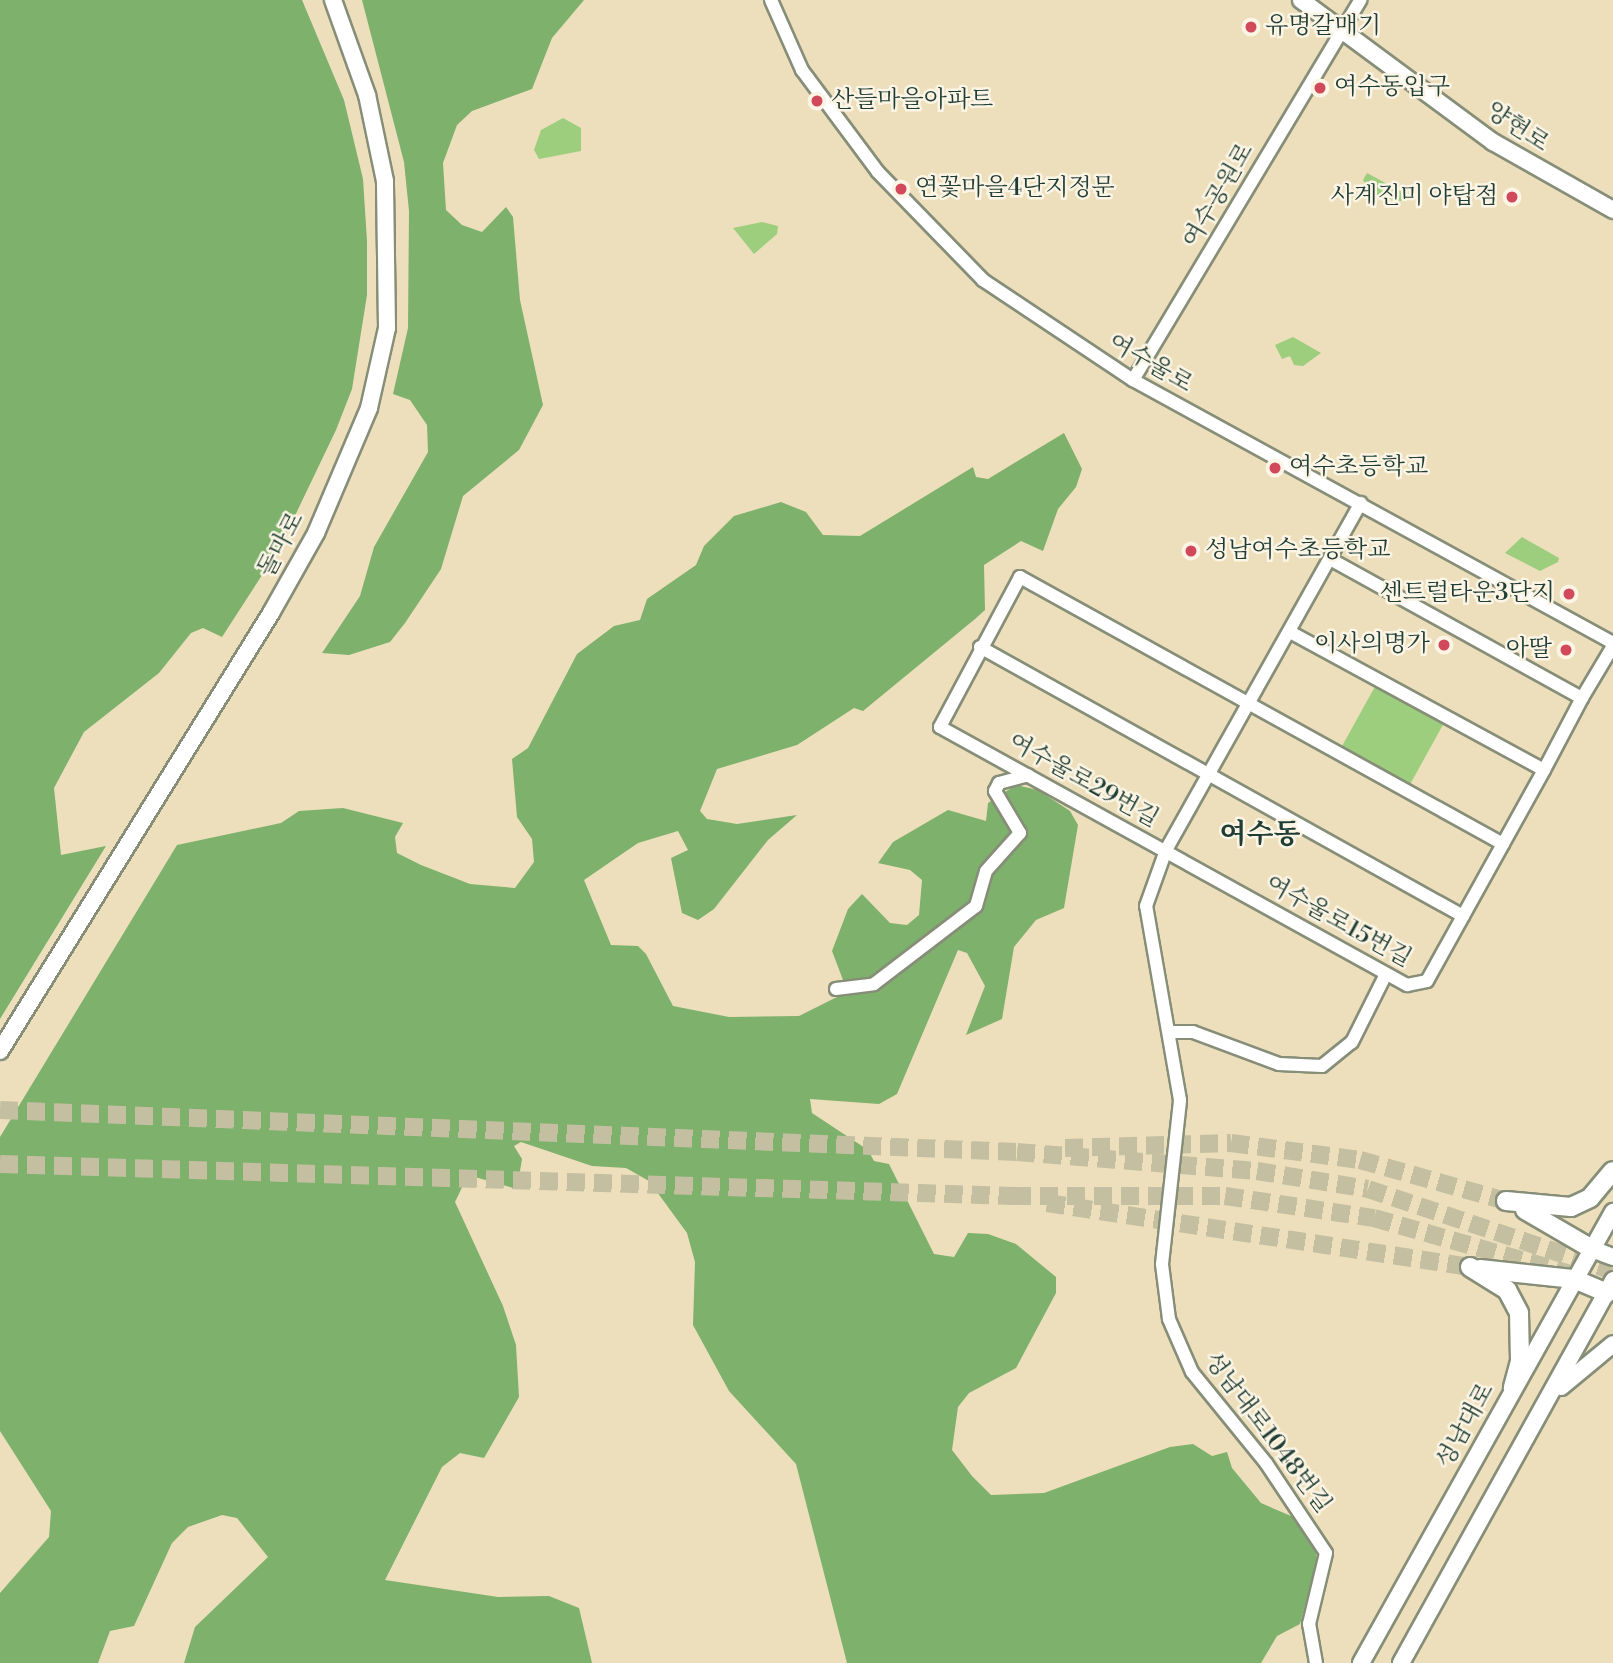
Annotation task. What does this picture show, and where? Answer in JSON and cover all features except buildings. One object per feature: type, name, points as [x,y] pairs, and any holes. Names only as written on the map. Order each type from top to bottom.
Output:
[{"type":"highway","points":[[1591,1249],[1506,1201],[1571,1207],[1590,1198],[1613,1171]]},
{"type":"highway","points":[[1513,1388],[1522,1336],[1519,1313],[1507,1290],[1470,1267],[1574,1279],[1611,1290]]},
{"type":"main road","name":"돌마로","points":[[0,1051],[271,614],[316,533],[369,408],[388,303],[385,181],[367,95],[333,0]]},
{"type":"main road","name":"양현로","points":[[1301,0],[1493,142],[1613,210]]},
{"type":"main road","name":"성남대로","points":[[1361,1663],[1613,1212]]},
{"type":"main road","points":[[1591,1249],[1613,1257]]},
{"type":"main road","points":[[1401,1663],[1546,1401],[1611,1290]]},
{"type":"main road","points":[[1546,1401],[1595,1353],[1613,1344]]},
{"type":"street","name":"여수울로","points":[[771,0],[802,70],[878,172],[941,238],[1031,317],[1133,380],[1361,503],[1613,644]]},
{"type":"street","name":"여수공원로","points":[[1133,380],[1360,0]]},
{"type":"street","name":"여수울로29번길","points":[[980,647],[940,726],[1166,850],[1361,503]]},
{"type":"street","points":[[1330,559],[1582,698]]},
{"type":"street","points":[[1463,916],[980,647],[1020,577],[1503,845]]},
{"type":"street","points":[[1290,632],[1544,770]]},
{"type":"street","name":"여수울로15번길","points":[[1166,850],[1407,985],[1427,981],[1613,644]]},
{"type":"street","points":[[836,989],[874,984],[976,906],[986,870],[1020,834],[995,791],[999,783],[1028,775]]},
{"type":"street","name":"성남대로1048번길","points":[[1166,850],[1146,906],[1180,1100],[1170,1234],[1162,1264],[1169,1319],[1192,1372],[1285,1489],[1326,1553],[1309,1624],[1316,1663]]},
{"type":"street","points":[[1170,1032],[1193,1032],[1279,1063],[1322,1066],[1352,1042],[1386,974]]},
{"type":"green space","points":[[0,0],[302,0],[344,100],[363,179],[367,295],[352,389],[336,430],[279,549],[222,637],[203,628],[191,633],[159,673],[84,732],[54,788],[61,855],[106,846],[0,1019]]},
{"type":"green space","points":[[362,0],[584,0],[552,38],[532,89],[472,111],[457,125],[443,163],[446,210],[462,225],[482,232],[506,207],[513,217],[520,300],[543,405],[519,450],[463,496],[441,569],[405,623],[390,642],[349,655],[322,653],[360,596],[374,547],[428,452],[427,425],[410,400],[393,394],[408,328],[409,211],[404,162]]},
{"type":"green space","points":[[563,118],[581,128],[581,151],[539,159],[534,150],[541,130]]},
{"type":"green space","points":[[1367,173],[1406,194],[1406,202],[1374,196],[1363,180]]},
{"type":"green space","points":[[762,222],[778,226],[777,234],[754,254],[733,228]]},
{"type":"green space","points":[[1293,337],[1321,353],[1303,366],[1294,365],[1290,356],[1282,359],[1275,345]]},
{"type":"green space","points":[[1064,433],[1082,469],[1076,487],[1058,509],[1043,551],[1021,541],[984,565],[985,610],[863,711],[854,708],[797,745],[717,769],[700,811],[707,819],[737,824],[797,815],[768,840],[714,909],[698,920],[682,913],[671,858],[688,850],[678,831],[638,843],[584,880],[611,945],[638,946],[646,954],[673,1006],[729,1017],[799,1016],[839,996],[843,980],[832,951],[848,909],[862,894],[890,923],[907,925],[919,915],[922,880],[910,870],[878,863],[893,842],[948,810],[986,821],[988,803],[1016,785],[1038,790],[1070,811],[1078,825],[1064,908],[1036,920],[1014,947],[1002,1019],[966,1035],[985,986],[967,953],[958,950],[897,1094],[879,1104],[810,1099],[812,1113],[868,1150],[874,1161],[889,1164],[934,1254],[954,1257],[968,1233],[988,1234],[1016,1244],[1056,1277],[1056,1293],[1016,1368],[969,1393],[958,1407],[952,1450],[972,1476],[991,1495],[1044,1493],[1170,1447],[1193,1444],[1212,1456],[1227,1452],[1232,1468],[1261,1503],[1298,1519],[1315,1543],[1317,1560],[1300,1624],[1277,1636],[1261,1663],[847,1663],[796,1464],[729,1391],[693,1325],[695,1262],[687,1233],[649,1181],[626,1168],[592,1166],[521,1142],[514,1146],[522,1159],[517,1189],[468,1175],[455,1202],[503,1306],[516,1345],[519,1397],[484,1458],[460,1453],[442,1467],[385,1580],[498,1597],[549,1596],[579,1608],[592,1663],[184,1663],[195,1627],[268,1557],[237,1518],[222,1515],[188,1527],[172,1543],[134,1626],[110,1631],[98,1663],[0,1663],[0,1593],[49,1537],[51,1511],[0,1431],[0,1137],[177,845],[281,823],[299,811],[343,808],[403,823],[395,837],[397,853],[421,865],[470,884],[515,888],[534,862],[532,839],[517,817],[512,759],[528,748],[577,654],[614,626],[640,620],[647,599],[696,565],[704,546],[734,516],[781,502],[806,512],[823,535],[860,536],[973,467],[976,477],[988,479]]},
{"type":"green space","points":[[1522,537],[1559,558],[1558,562],[1540,571],[1505,553]]},
{"type":"green space","points":[[1377,683],[1445,721],[1410,784],[1342,746]]},
{"type":"tunnel","points":[[0,1110],[1017,1152],[1257,1171],[1368,1189],[1613,1271]]},
{"type":"tunnel","points":[[1065,1148],[1231,1143],[1360,1160],[1506,1201]]},
{"type":"tunnel","points":[[0,1164],[1013,1196],[1225,1196],[1374,1218],[1578,1276]]},
{"type":"tunnel","points":[[1047,1203],[1470,1267]]},
{"type":"place","name":"유명갈매기","points":[[1251,27]]},
{"type":"place","name":"여수동입구","points":[[1320,88]]},
{"type":"place","name":"산들마을아파트","points":[[817,101]]},
{"type":"place","name":"연꽃마을4단지정문","points":[[901,189]]},
{"type":"place","name":"사계진미 야탑점","points":[[1512,197]]},
{"type":"place","name":"여수초등학교","points":[[1275,468]]},
{"type":"place","name":"성남여수초등학교","points":[[1191,551]]},
{"type":"place","name":"센트럴타운3단지","points":[[1569,594]]},
{"type":"place","name":"이사의명가","points":[[1444,645]]},
{"type":"place","name":"아딸","points":[[1566,650]]},
{"type":"district","name":"여수동","points":[[1260,835]]}]
